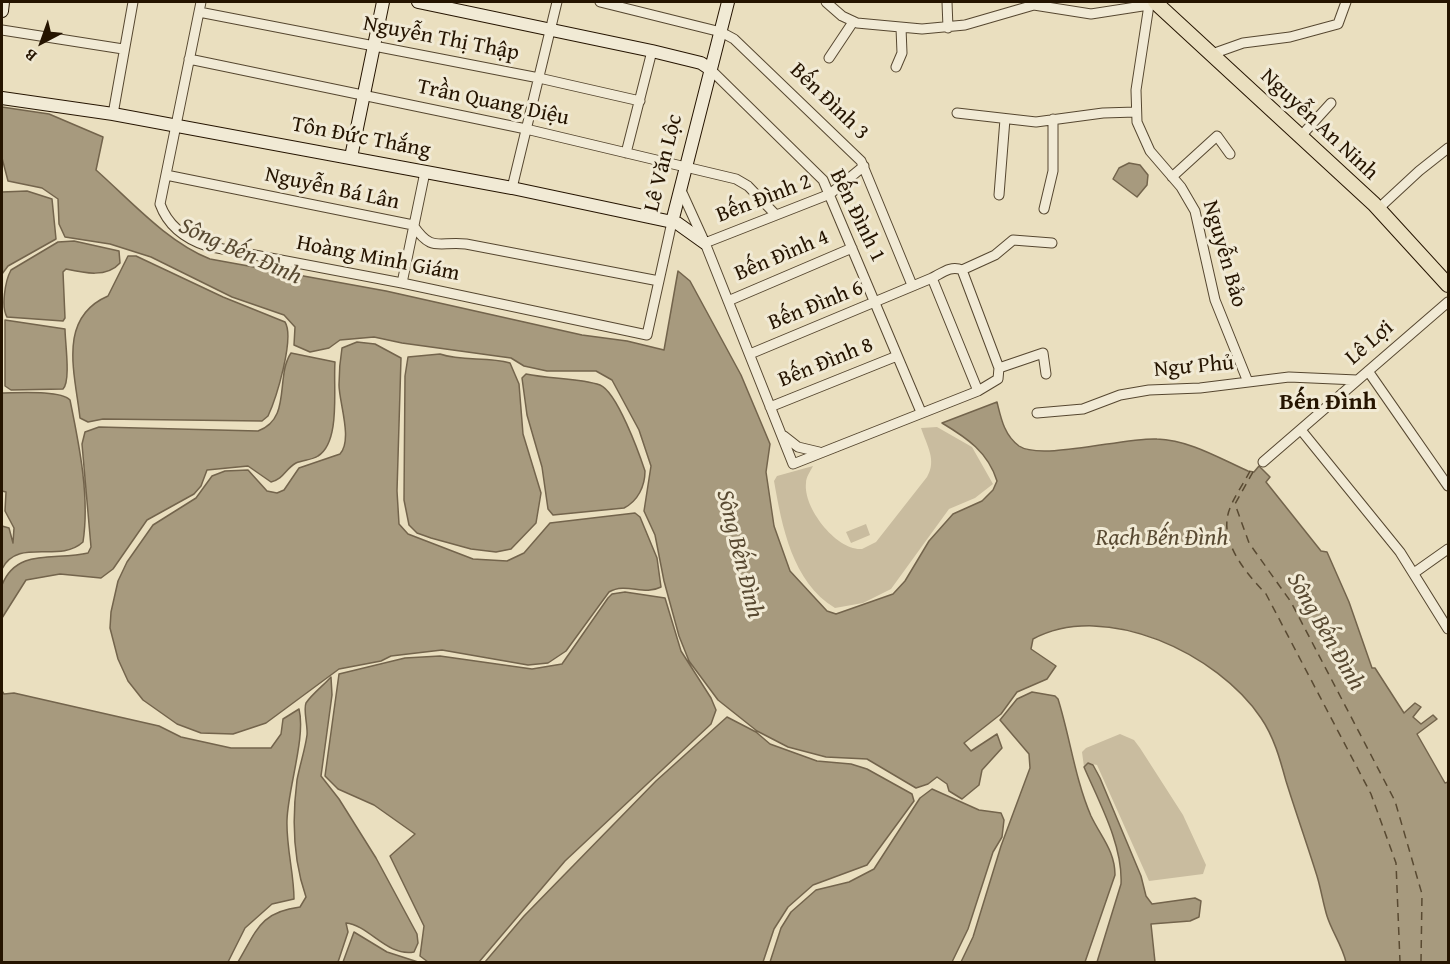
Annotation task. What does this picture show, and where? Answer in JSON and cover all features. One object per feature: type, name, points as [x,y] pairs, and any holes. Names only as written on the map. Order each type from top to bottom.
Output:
[{"type":"main road","name":"Nguyễn An Ninh","points":[[1152,3],[1212,54],[1378,209],[1449,285]]},
{"type":"street","points":[[2,11],[3,2]]},
{"type":"street","points":[[113,114],[133,2]]},
{"type":"street","name":"Hoàng Minh Giám","points":[[201,2],[160,204],[172,225],[207,246],[402,283],[647,335]]},
{"type":"street","points":[[351,157],[383,2]]},
{"type":"street","points":[[418,2],[551,28],[652,51],[701,63],[710,69]]},
{"type":"street","points":[[512,188],[557,2]]},
{"type":"street","points":[[600,2],[721,33]]},
{"type":"street","name":"Lê Văn Lộc","points":[[647,335],[679,186],[728,2]]},
{"type":"street","points":[[826,2],[853,22],[868,26],[901,28],[948,28],[1034,5],[1091,14],[1152,3]]},
{"type":"street","points":[[947,2],[948,28]]},
{"type":"street","points":[[1212,54],[1243,43],[1290,37],[1338,24],[1346,2]]},
{"type":"street","name":"Nguyễn Bảo","points":[[1152,3],[1136,90],[1136,112],[1145,143],[1195,211],[1215,300],[1248,382]]},
{"type":"street","name":"Nguyễn Thị Thập","points":[[199,12],[539,78],[639,101]]},
{"type":"street","points":[[829,58],[853,22]]},
{"type":"street","points":[[896,67],[902,53],[901,28]]},
{"type":"street","points":[[2,30],[123,49]]},
{"type":"street","name":"Bến Đình 3","points":[[721,33],[734,39],[857,156],[864,166],[912,285]]},
{"type":"street","points":[[626,153],[652,51]]},
{"type":"street","name":"Trần Quang Diệu","points":[[189,59],[526,129],[744,183],[775,214]]},
{"type":"street","name":"Bến Đình 1","points":[[710,69],[823,180],[921,412]]},
{"type":"street","name":"Tôn Đức Thắng","points":[[2,98],[113,114],[512,188],[672,222],[692,232],[705,243]]},
{"type":"street","points":[[1300,136],[1331,103]]},
{"type":"street","points":[[957,113],[1036,122],[1103,113],[1136,112]]},
{"type":"street","points":[[999,195],[1005,119]]},
{"type":"street","points":[[1044,210],[1053,171],[1053,119]]},
{"type":"street","points":[[1172,177],[1217,136],[1230,154]]},
{"type":"street","points":[[1378,209],[1419,171],[1449,148]]},
{"type":"street","name":"Bến Đình 2","points":[[705,243],[830,194],[864,166]]},
{"type":"street","points":[[402,283],[425,172]]},
{"type":"street","name":"Nguyễn Bá Lân","points":[[166,175],[413,225],[423,240],[438,246],[466,244],[659,281]]},
{"type":"street","points":[[679,186],[705,243],[793,464],[978,391],[996,381],[1000,374],[999,368],[962,270]]},
{"type":"street","name":"Bến Đình 6","points":[[750,354],[875,303],[954,267],[962,270],[991,257],[1014,240],[1052,243]]},
{"type":"street","name":"Bến Đình 4","points":[[728,301],[852,248]]},
{"type":"street","points":[[932,278],[978,391]]},
{"type":"street","name":"Lê Lợi","points":[[1263,462],[1449,302]]},
{"type":"street","points":[[999,368],[1043,353],[1046,374]]},
{"type":"street","name":"Bến Đình 8","points":[[770,406],[897,356]]},
{"type":"street","points":[[1368,371],[1449,486]]},
{"type":"street","name":"Ngư Phủ","points":[[1036,412],[1083,409],[1120,395],[1149,390],[1289,377],[1357,380]]},
{"type":"street","points":[[1301,430],[1414,573],[1449,629]]},
{"type":"street","points":[[780,432],[798,447],[823,452]]},
{"type":"street","points":[[1414,573],[1449,549]]},
{"type":"shaded area","points":[[937,427],[972,447],[993,484],[975,498],[949,509],[891,589],[863,603],[835,608],[808,584],[791,552],[774,481],[777,476],[813,466],[806,483],[810,504],[816,515],[833,536],[842,543],[852,548],[862,549],[876,542],[927,477],[931,459],[921,428]]},
{"type":"shaded area","points":[[866,524],[870,535],[851,543],[846,532]]},
{"type":"shaded area","points":[[1120,734],[1134,740],[1183,815],[1206,865],[1203,874],[1149,881],[1097,765],[1088,763],[1084,767],[1082,752],[1086,748]]},
{"type":"water","name":"Rạch Bến Đình","points":[[2,107],[49,114],[103,137],[96,170],[164,232],[194,252],[210,259],[386,291],[582,335],[627,341],[664,350],[678,271],[690,281],[741,375],[770,444],[766,472],[774,526],[790,571],[827,611],[836,614],[893,594],[905,581],[929,541],[953,514],[982,501],[993,490],[997,481],[982,454],[968,440],[942,423],[997,402],[1010,437],[1019,446],[1030,450],[1064,450],[1157,439],[1192,446],[1248,471],[1254,472],[1259,466],[1270,477],[1266,482],[1321,551],[1327,552],[1349,602],[1372,668],[1375,668],[1404,713],[1415,703],[1421,707],[1413,717],[1421,724],[1433,715],[1437,719],[1417,734],[1445,783],[1448,782],[1448,962],[1346,962],[1327,916],[1317,876],[1279,756],[1266,725],[1242,695],[1218,673],[1158,640],[1126,630],[1093,626],[1062,629],[1033,639],[1031,649],[1056,666],[1047,679],[1017,692],[1001,714],[964,743],[971,751],[997,734],[1002,748],[982,770],[979,785],[962,799],[949,791],[947,784],[937,777],[928,784],[916,788],[867,759],[826,757],[788,747],[757,731],[718,700],[689,661],[679,636],[664,581],[655,535],[644,511],[651,466],[639,430],[612,380],[596,371],[547,371],[524,366],[511,358],[374,337],[340,340],[329,348],[310,352],[294,345],[295,327],[284,315],[232,297],[151,257],[110,244],[65,237],[59,224],[58,199],[42,188],[8,181],[2,158]]},
{"type":"water","points":[[1129,163],[1140,165],[1148,175],[1147,185],[1137,197],[1113,179],[1119,168]]},
{"type":"water","points":[[27,191],[52,199],[56,239],[8,266],[2,274],[2,192]]},
{"type":"water","points":[[74,241],[119,251],[120,263],[115,268],[102,273],[66,269],[63,272],[65,318],[63,321],[7,317],[4,294],[11,270],[58,242]]},
{"type":"water","points":[[128,256],[136,256],[223,297],[285,322],[288,341],[286,354],[280,383],[268,416],[262,421],[103,419],[88,422],[80,418],[73,365],[75,332],[81,318],[92,306],[108,296]]},
{"type":"water","points":[[5,320],[65,329],[67,378],[63,389],[11,390],[5,386]]},
{"type":"water","points":[[357,342],[375,344],[401,358],[397,491],[399,524],[408,534],[473,559],[507,561],[524,553],[550,523],[635,513],[640,517],[657,558],[661,587],[648,590],[622,588],[609,592],[566,651],[548,663],[528,665],[442,650],[391,656],[381,661],[339,669],[266,723],[233,734],[201,733],[177,724],[143,700],[128,681],[118,659],[110,628],[118,581],[127,562],[153,525],[196,498],[212,476],[225,471],[248,470],[267,491],[277,493],[284,490],[299,468],[340,454],[345,440],[339,385],[341,353],[342,348]]},
{"type":"water","points":[[291,353],[335,362],[333,427],[325,449],[318,456],[296,463],[279,479],[271,482],[248,466],[207,470],[201,486],[194,494],[147,520],[113,569],[101,578],[60,574],[26,580],[2,618],[2,585],[17,565],[27,560],[88,553],[91,547],[82,444],[85,432],[99,427],[258,431],[269,425],[275,417],[279,407],[286,363]]},
{"type":"water","points":[[440,354],[510,363],[519,384],[523,434],[541,493],[536,523],[511,549],[496,552],[471,549],[417,533],[409,525],[404,500],[405,376],[408,357]]},
{"type":"water","points":[[526,374],[592,383],[607,390],[627,424],[645,471],[640,492],[629,505],[624,508],[553,515],[548,509],[542,467],[527,415],[522,378]]},
{"type":"water","points":[[2,393],[48,393],[70,400],[80,452],[85,525],[83,542],[73,548],[18,554],[2,569],[2,526],[9,528],[13,543],[14,528],[5,511],[6,492],[2,491]]},
{"type":"water","points":[[625,592],[665,598],[681,651],[711,698],[716,710],[711,724],[565,861],[479,962],[428,962],[420,956],[424,926],[390,856],[415,834],[374,805],[338,789],[325,776],[339,674],[405,658],[440,656],[532,669],[562,664],[608,598],[612,594]]},
{"type":"water","points":[[331,677],[332,695],[321,776],[339,799],[376,858],[417,934],[418,943],[414,952],[395,950],[363,929],[346,923],[348,932],[338,962],[238,962],[261,924],[276,913],[300,907],[306,897],[298,869],[294,824],[297,780],[307,735],[305,706],[311,696]]},
{"type":"water","points":[[2,691],[4,694],[14,693],[159,726],[181,737],[231,748],[271,748],[281,734],[283,719],[299,709],[301,720],[299,748],[287,820],[294,899],[272,904],[245,928],[228,962],[2,962]]},
{"type":"water","points":[[1032,692],[1055,696],[1058,699],[1081,787],[1091,816],[1110,851],[1115,875],[1085,962],[961,962],[973,937],[1001,846],[1030,768],[1029,754],[1000,720],[1017,699]]},
{"type":"water","points":[[727,717],[756,732],[770,744],[817,761],[851,764],[867,769],[912,794],[914,801],[867,865],[813,885],[788,907],[774,929],[763,962],[485,962],[524,916],[656,781]]},
{"type":"water","points":[[1088,763],[1093,765],[1100,778],[1141,876],[1146,896],[1152,904],[1195,898],[1201,901],[1199,917],[1190,921],[1151,924],[1155,962],[1097,962],[1121,884],[1121,869],[1109,824],[1084,767]]},
{"type":"water","points":[[932,789],[979,810],[1001,813],[1004,820],[1002,837],[993,852],[968,929],[952,962],[770,962],[781,928],[791,912],[816,890],[849,882],[874,869],[920,798]]},
{"type":"water","points":[[354,932],[387,952],[418,962],[343,962]]},
{"type":"ferry route","points":[[1250,471],[1230,508],[1227,520],[1230,544],[1242,566],[1266,594],[1371,794],[1396,863],[1400,962]]},
{"type":"ferry route","points":[[1253,472],[1235,504],[1249,543],[1291,602],[1395,801],[1422,894],[1421,962]]},
{"type":"district","name":"Bến Đình","points":[[1328,403]]},
{"type":"water label","name":"Sông Bến Đình","points":[[240,252]]},
{"type":"water label","name":"Sông Bến Đình","points":[[739,554]]},
{"type":"water label","name":"Sông Bến Đình","points":[[1325,632]]}]
